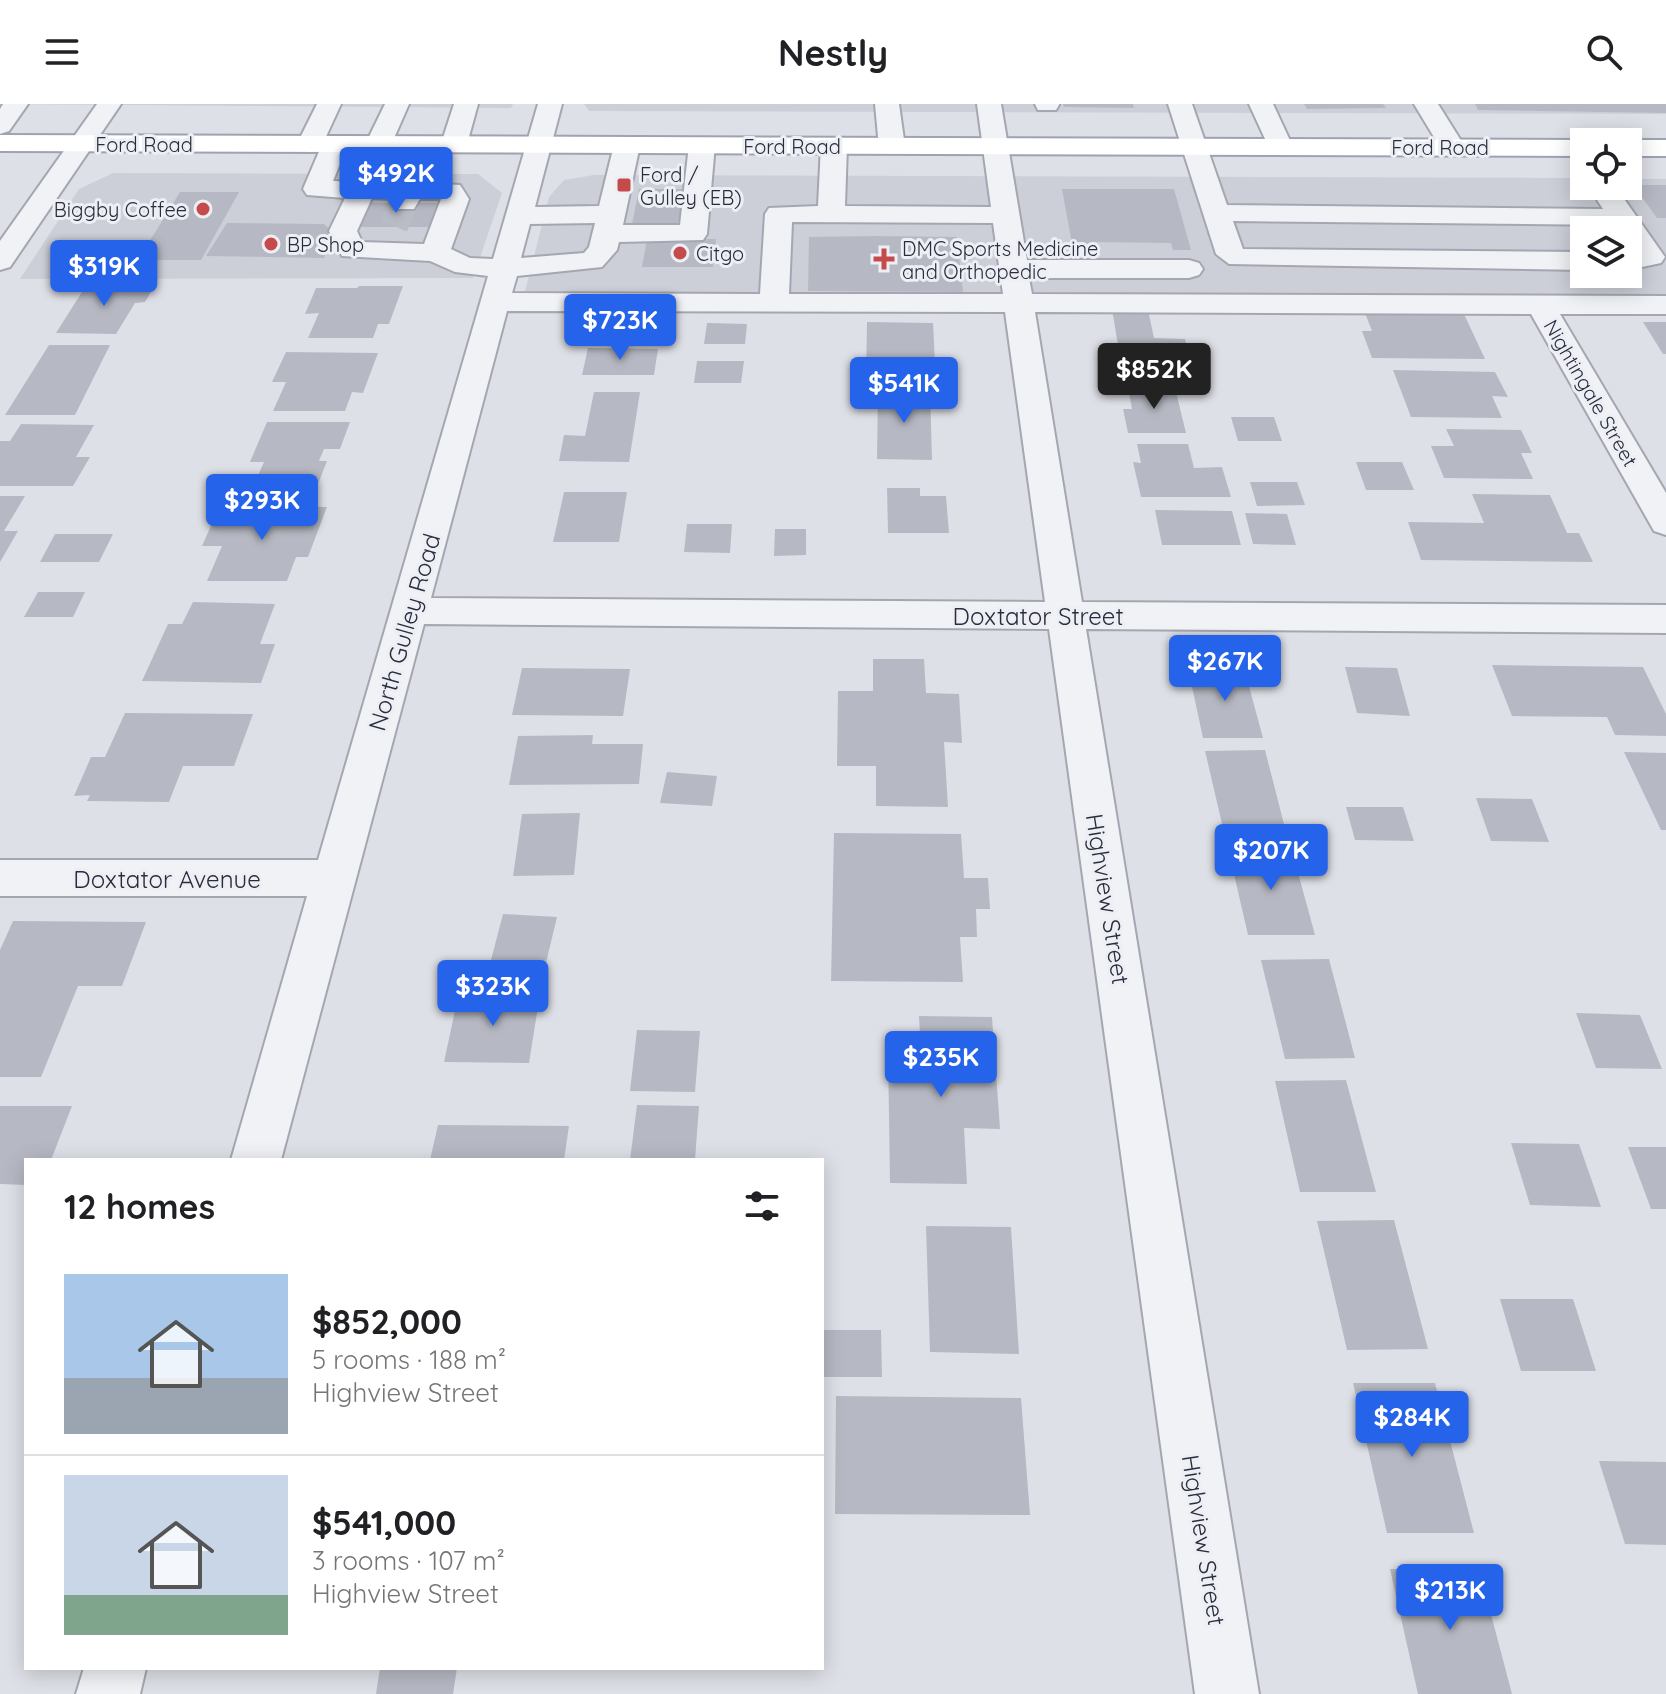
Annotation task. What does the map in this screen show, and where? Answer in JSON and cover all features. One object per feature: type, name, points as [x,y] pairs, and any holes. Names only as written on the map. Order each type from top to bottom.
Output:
[{"type":"main road","name":"Ford Road","points":[[0,143],[1452,147],[1570,152]]},
{"type":"main road","points":[[1642,148],[1666,148]]},
{"type":"street","points":[[0,126],[16,104]]},
{"type":"street","points":[[0,261],[109,104]]},
{"type":"street","points":[[329,104],[316,189],[362,190],[435,253],[500,285],[774,302],[1017,286],[1189,269]]},
{"type":"street","points":[[378,145],[397,104]]},
{"type":"street","points":[[454,144],[466,104]]},
{"type":"street","name":"North Gulley Road","points":[[257,1158],[550,104]]},
{"type":"street","points":[[887,104],[892,147]]},
{"type":"street","name":"Highview Street","points":[[989,104],[1227,1694]]},
{"type":"street","points":[[1180,104],[1230,254],[1239,258],[1570,261]]},
{"type":"street","points":[[1261,104],[1280,147]]},
{"type":"street","points":[[1426,104],[1452,147]]},
{"type":"street","points":[[398,218],[426,145]]},
{"type":"street","points":[[500,285],[592,261],[603,250],[627,145]]},
{"type":"street","points":[[519,216],[693,234],[702,145]]},
{"type":"street","points":[[831,214],[834,146]]},
{"type":"street","points":[[362,190],[343,231],[352,250],[398,218],[450,191],[455,199],[435,253]]},
{"type":"street","points":[[1216,213],[1570,216]]},
{"type":"street","points":[[774,302],[779,214],[1006,215]]},
{"type":"street","points":[[1642,244],[1651,257],[1642,259]]},
{"type":"street","points":[[1017,286],[1540,304],[1666,305]]},
{"type":"street","name":"Nightingale Street","points":[[1540,304],[1666,523]]},
{"type":"street","name":"Doxtator Street","points":[[410,611],[1666,619]]},
{"type":"street","name":"Doxtator Avenue","points":[[0,878],[335,878]]},
{"type":"street","points":[[108,1694],[114,1670]]},
{"type":"shaded area","points":[[0,104],[513,104],[511,108]]},
{"type":"shaded area","points":[[584,104],[1666,104],[1666,114],[589,111]]},
{"type":"shaded area","points":[[113,173],[478,174],[502,193],[473,278],[20,279],[79,189]]},
{"type":"shaded area","points":[[594,175],[1570,178],[1570,200],[1642,200],[1642,179],[1666,179],[1666,315],[520,311],[549,197],[564,180]]},
{"type":"building","points":[[1063,104],[1133,104],[1134,108],[1064,107]]},
{"type":"building","points":[[1304,104],[1383,104],[1386,108],[1307,109]]},
{"type":"building","points":[[1475,104],[1666,104],[1666,113],[1478,110]]},
{"type":"building","points":[[1642,185],[1666,185],[1666,218],[1657,218],[1642,197]]},
{"type":"building","points":[[639,189],[684,189],[677,229],[631,229]]},
{"type":"building","points":[[1062,189],[1174,189],[1191,250],[1173,250],[1171,243],[1092,242],[1093,249],[1073,249]]},
{"type":"building","points":[[180,192],[239,192],[201,260],[138,260]]},
{"type":"building","points":[[363,203],[438,203],[430,227],[353,227]]},
{"type":"building","name":"BP Shop","points":[[227,223],[324,224],[333,232],[324,258],[206,256]]},
{"type":"building","name":"DMC Sports Medicine and Orthopedic","points":[[809,237],[957,237],[963,292],[808,291]]},
{"type":"building","name":"Citgo","points":[[647,239],[716,239],[713,267],[642,267]]},
{"type":"building","points":[[87,284],[155,285],[145,302],[135,303],[116,334],[56,333]]},
{"type":"building","points":[[403,286],[389,324],[378,324],[373,338],[308,338],[319,313],[305,314],[316,288]]},
{"type":"building","points":[[1112,309],[1148,310],[1154,338],[1185,339],[1194,376],[1123,375]]},
{"type":"building","points":[[583,311],[661,312],[657,336],[577,335]]},
{"type":"building","points":[[1365,313],[1464,314],[1485,359],[1372,358],[1362,331],[1372,331]]},
{"type":"building","points":[[867,322],[933,323],[936,385],[866,384]]},
{"type":"building","points":[[1643,322],[1666,322],[1666,354],[1663,354]]},
{"type":"building","points":[[707,323],[747,324],[745,344],[704,344]]},
{"type":"building","points":[[49,345],[110,345],[75,415],[5,415]]},
{"type":"building","points":[[588,348],[658,349],[654,375],[582,375]]},
{"type":"building","points":[[286,352],[378,353],[363,393],[352,392],[345,411],[273,411],[286,382],[272,382]]},
{"type":"building","points":[[697,361],[744,361],[741,383],[694,383]]},
{"type":"building","points":[[1393,370],[1495,372],[1508,397],[1492,396],[1502,418],[1411,417]]},
{"type":"building","points":[[1128,387],[1175,388],[1186,433],[1128,433],[1123,409],[1132,409]]},
{"type":"building","points":[[878,390],[930,390],[932,460],[877,459]]},
{"type":"building","points":[[594,392],[640,392],[629,462],[559,461],[564,435],[585,436]]},
{"type":"building","points":[[1231,417],[1274,417],[1282,441],[1238,441]]},
{"type":"building","points":[[267,422],[350,422],[340,449],[324,449],[319,461],[327,461],[314,494],[250,494],[264,462],[250,462]]},
{"type":"building","points":[[21,424],[94,425],[76,457],[90,457],[73,486],[0,486],[0,441],[10,441]]},
{"type":"building","points":[[1446,429],[1521,430],[1532,453],[1521,453],[1533,479],[1444,478],[1431,446],[1454,446]]},
{"type":"building","points":[[1137,444],[1188,444],[1194,468],[1222,467],[1231,497],[1141,497],[1133,462],[1141,463]]},
{"type":"building","points":[[1356,462],[1402,462],[1414,490],[1366,490]]},
{"type":"building","points":[[1250,482],[1297,482],[1305,505],[1257,506]]},
{"type":"building","points":[[887,488],[920,488],[920,496],[946,496],[949,533],[888,533]]},
{"type":"building","points":[[564,492],[627,492],[619,542],[553,542]]},
{"type":"building","points":[[1472,494],[1550,495],[1567,533],[1579,533],[1593,562],[1421,560],[1408,522],[1484,523]]},
{"type":"building","points":[[0,496],[25,496],[4,531],[18,531],[0,562]]},
{"type":"building","points":[[270,506],[327,507],[308,557],[296,557],[287,581],[207,581],[222,546],[202,546],[218,510],[269,510]]},
{"type":"building","points":[[1155,510],[1232,511],[1241,545],[1162,545]]},
{"type":"building","points":[[1245,513],[1287,514],[1296,545],[1253,544]]},
{"type":"building","points":[[687,524],[732,524],[730,553],[684,552]]},
{"type":"building","points":[[775,529],[806,529],[806,555],[774,556]]},
{"type":"building","points":[[55,534],[113,534],[99,562],[40,562]]},
{"type":"building","points":[[38,592],[85,592],[73,617],[24,617]]},
{"type":"building","points":[[193,602],[275,604],[260,644],[275,644],[261,683],[142,681],[168,624],[182,624]]},
{"type":"building","points":[[873,659],[924,659],[926,693],[959,694],[962,743],[944,742],[948,807],[876,806],[876,766],[837,766],[838,691],[873,691]]},
{"type":"building","points":[[1492,665],[1643,667],[1666,714],[1666,736],[1615,735],[1607,717],[1512,716]]},
{"type":"building","points":[[1345,667],[1397,668],[1410,716],[1357,713]]},
{"type":"building","points":[[522,668],[630,669],[623,716],[512,715]]},
{"type":"building","points":[[1188,668],[1244,668],[1263,738],[1203,738]]},
{"type":"building","points":[[125,713],[253,714],[234,766],[183,766],[169,802],[87,801],[90,795],[74,796],[91,757],[105,757]]},
{"type":"building","points":[[593,735],[592,744],[643,744],[639,784],[509,785],[518,736]]},
{"type":"building","points":[[1265,750],[1285,828],[1223,828],[1205,751]]},
{"type":"building","points":[[1624,752],[1666,753],[1666,830],[1661,830]]},
{"type":"building","points":[[667,772],[717,776],[712,806],[660,803]]},
{"type":"building","points":[[1476,798],[1532,799],[1549,842],[1491,841]]},
{"type":"building","points":[[1346,807],[1403,807],[1414,841],[1355,840]]},
{"type":"building","points":[[580,813],[574,875],[513,876],[522,814]]},
{"type":"building","points":[[834,833],[961,834],[964,878],[988,878],[990,909],[976,909],[977,937],[960,937],[963,982],[831,981]]},
{"type":"building","points":[[1291,847],[1315,935],[1248,935],[1228,848]]},
{"type":"building","points":[[503,914],[557,917],[545,967],[490,964]]},
{"type":"building","points":[[13,921],[146,922],[122,986],[78,986],[41,1077],[0,1077],[0,950]]},
{"type":"building","points":[[1329,959],[1355,1058],[1285,1059],[1261,960]]},
{"type":"building","points":[[459,992],[540,994],[529,1063],[444,1062]]},
{"type":"building","points":[[1576,1013],[1640,1015],[1662,1069],[1596,1068]]},
{"type":"building","points":[[919,1016],[992,1017],[1000,1129],[964,1128],[967,1184],[890,1183],[888,1053],[921,1054]]},
{"type":"building","points":[[637,1030],[700,1031],[695,1092],[630,1091]]},
{"type":"building","points":[[1346,1080],[1376,1192],[1300,1192],[1275,1081]]},
{"type":"building","points":[[637,1105],[699,1106],[695,1158],[630,1158]]},
{"type":"building","points":[[0,1106],[72,1106],[52,1158],[24,1158],[24,1185],[0,1184]]},
{"type":"building","points":[[438,1125],[569,1126],[564,1158],[430,1158]]},
{"type":"building","points":[[1511,1143],[1579,1144],[1601,1207],[1530,1205]]},
{"type":"building","points":[[1628,1147],[1666,1147],[1666,1209],[1651,1209]]},
{"type":"building","points":[[1394,1220],[1428,1349],[1347,1350],[1317,1221]]},
{"type":"building","points":[[926,1226],[1011,1227],[1019,1354],[930,1352]]},
{"type":"building","points":[[1500,1299],[1573,1299],[1596,1371],[1521,1371]]},
{"type":"building","points":[[824,1330],[881,1330],[882,1377],[824,1377]]},
{"type":"building","points":[[1353,1383],[1435,1383],[1474,1533],[1387,1533]]},
{"type":"building","points":[[836,1396],[1021,1398],[1030,1515],[835,1514]]},
{"type":"building","points":[[1599,1461],[1666,1462],[1666,1545],[1625,1544]]},
{"type":"building","points":[[1390,1569],[1479,1569],[1512,1694],[1418,1694]]},
{"type":"building","points":[[380,1670],[457,1670],[453,1694],[376,1694]]},
{"type":"tunnel","points":[[394,226],[404,203]]},
{"type":"place","name":"Ford / Gulley (EB)","points":[[624,185]]},
{"type":"place","name":"Biggby Coffee","points":[[203,209]]},
{"type":"place","name":"BP Shop","points":[[271,244]]},
{"type":"place","name":"Citgo","points":[[680,253]]},
{"type":"place","name":"DMC Sports Medicine and Orthopedic","points":[[884,259]]}]
